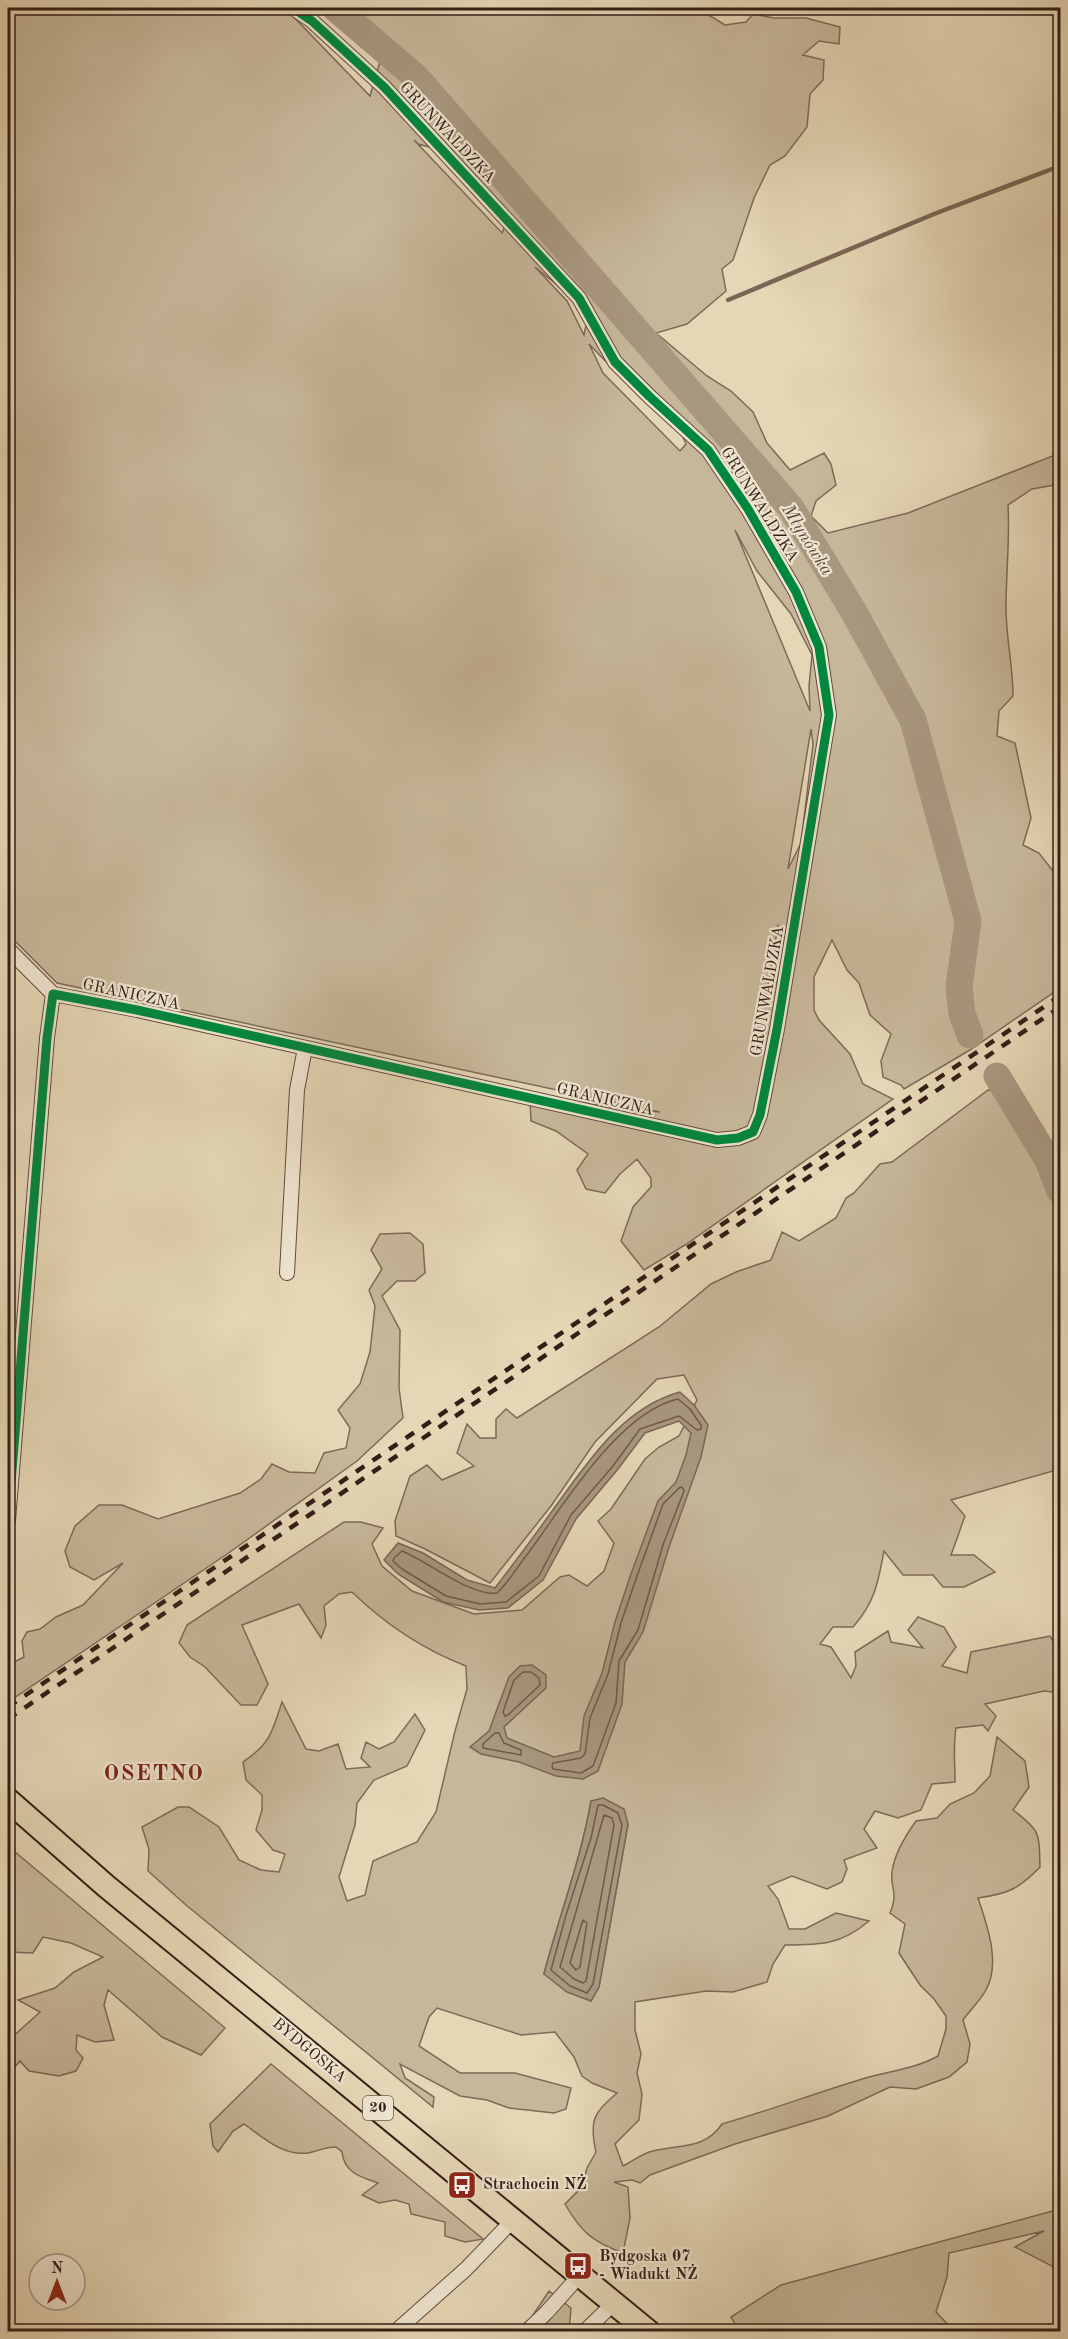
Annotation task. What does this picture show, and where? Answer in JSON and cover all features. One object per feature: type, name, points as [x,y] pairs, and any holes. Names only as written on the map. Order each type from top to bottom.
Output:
[{"type":"main road","name":"BYDGOSKA","points":[[8,1800],[106,1886],[649,2331]]},
{"type":"main road","name":"BYDGOSKA","points":[[8,1818],[106,1886]]},
{"type":"street","name":"GRUNWALDZKA","points":[[294,8],[312,21],[384,87],[579,297],[615,362],[708,450],[748,509],[796,592],[819,647],[829,715],[789,959],[760,1115],[753,1132],[738,1138],[717,1140]]},
{"type":"street","points":[[8,949],[53,994],[46,1038],[8,1520]]},
{"type":"street","name":"GRANICZNA","points":[[53,994],[717,1140]]},
{"type":"street","points":[[287,1273],[297,1090],[305,1048]]},
{"type":"street","points":[[395,2331],[466,2269],[513,2220]]},
{"type":"street","points":[[526,2331],[548,2312],[580,2275]]},
{"type":"street","points":[[584,2331],[615,2304]]},
{"type":"shaded area","points":[[8,8],[285,8],[370,96],[381,58],[323,8],[697,8],[725,25],[746,22],[753,14],[774,18],[806,18],[840,27],[839,44],[819,41],[803,55],[824,60],[823,80],[810,94],[807,127],[785,156],[770,165],[754,198],[733,260],[722,269],[726,291],[687,324],[656,333],[707,376],[731,391],[753,412],[767,443],[790,470],[824,453],[831,464],[836,485],[816,501],[811,516],[828,533],[908,513],[1060,453],[1060,484],[1032,489],[1008,505],[1006,608],[1013,696],[999,711],[997,736],[1015,743],[1031,818],[1023,845],[1039,853],[1060,880],[1060,988],[970,1050],[904,1089],[901,1085],[883,1077],[881,1061],[891,1034],[870,1015],[859,983],[847,970],[832,940],[814,977],[814,1010],[819,1020],[850,1054],[863,1084],[893,1099],[685,1245],[644,1270],[621,1241],[633,1207],[651,1187],[651,1178],[637,1159],[620,1174],[605,1193],[586,1189],[577,1170],[588,1154],[556,1131],[531,1121],[530,1100],[539,1097],[660,1112],[57,983],[8,934]],"holes":[[[414,140],[418,144],[441,150],[509,216],[502,233]],[[535,267],[589,311],[584,335],[567,301]],[[589,344],[618,374],[640,377],[669,406],[686,444],[680,451],[603,373]],[[735,530],[757,571],[791,614],[812,655],[809,686],[810,711]],[[811,729],[813,744],[801,843],[788,869]],[[778,926],[786,947],[777,982],[767,992]]]},
{"type":"shaded area","points":[[988,1090],[1016,1091],[1043,1127],[1060,1168],[1060,1469],[951,1500],[965,1516],[951,1555],[974,1555],[995,1572],[964,1587],[943,1587],[933,1575],[903,1575],[884,1551],[874,1592],[860,1618],[853,1627],[833,1627],[820,1644],[831,1647],[851,1678],[856,1666],[855,1652],[888,1631],[891,1642],[923,1648],[908,1630],[918,1617],[944,1627],[956,1647],[942,1666],[967,1673],[971,1652],[1050,1636],[1060,1653],[1060,1693],[1044,1691],[985,1704],[996,1716],[988,1731],[983,1725],[956,1728],[955,1782],[932,1784],[921,1810],[898,1818],[875,1811],[864,1829],[877,1848],[844,1860],[847,1869],[842,1882],[827,1889],[792,1876],[768,1886],[778,1899],[789,1929],[805,1929],[836,1913],[869,1921],[859,1929],[830,1942],[785,1945],[773,1964],[767,1982],[733,1992],[706,1991],[635,2002],[635,2030],[641,2054],[637,2073],[642,2094],[639,2120],[615,2144],[623,2166],[649,2152],[700,2142],[708,2138],[722,2124],[859,2080],[929,2061],[938,2056],[946,2029],[946,2016],[920,1985],[899,1953],[905,1924],[890,1913],[894,1900],[893,1866],[901,1845],[916,1821],[937,1818],[950,1804],[974,1793],[990,1776],[997,1737],[1025,1761],[1029,1787],[1013,1810],[1034,1828],[1037,1834],[1040,1867],[1026,1881],[1012,1889],[997,1895],[978,1898],[991,1944],[992,1968],[986,1990],[963,2020],[970,2044],[967,2062],[949,2077],[916,2089],[890,2087],[828,2116],[735,2144],[650,2175],[640,2183],[632,2180],[614,2182],[628,2187],[630,2218],[623,2253],[604,2245],[589,2235],[582,2229],[565,2204],[581,2188],[587,2168],[596,2152],[593,2132],[595,2118],[617,2093],[592,2083],[582,2076],[574,2057],[555,2032],[521,2035],[437,2008],[429,2017],[419,2046],[460,2073],[515,2073],[571,2088],[566,2109],[554,2113],[509,2108],[487,2100],[460,2096],[400,2064],[405,2078],[434,2097],[433,2107],[186,1905],[148,1871],[149,1849],[142,1827],[178,1807],[189,1807],[219,1827],[239,1860],[261,1870],[279,1872],[285,1854],[273,1850],[256,1830],[262,1810],[262,1795],[246,1780],[243,1762],[265,1743],[282,1702],[306,1749],[319,1751],[338,1744],[346,1769],[370,1767],[361,1758],[366,1742],[379,1749],[394,1742],[415,1714],[425,1730],[407,1766],[374,1780],[357,1803],[355,1825],[339,1877],[347,1901],[365,1895],[373,1861],[417,1842],[436,1812],[467,1689],[466,1666],[434,1652],[405,1635],[352,1592],[339,1594],[324,1606],[326,1625],[321,1638],[299,1604],[242,1625],[268,1684],[257,1705],[241,1705],[205,1667],[190,1657],[179,1643],[187,1625],[344,1522],[361,1522],[383,1528],[372,1544],[382,1566],[412,1591],[474,1614],[522,1610],[560,1577],[569,1575],[587,1586],[604,1571],[614,1543],[598,1521],[611,1509],[645,1459],[659,1447],[679,1436],[697,1400],[684,1375],[657,1379],[595,1442],[551,1506],[490,1583],[396,1536],[395,1521],[410,1476],[427,1465],[442,1480],[474,1466],[457,1453],[467,1424],[480,1438],[496,1438],[496,1419],[506,1409],[517,1418],[659,1327],[711,1284],[736,1272],[771,1260],[782,1232],[799,1241],[836,1218],[846,1198],[854,1193],[880,1164],[892,1162]],"holes":[[[591,1801],[628,1824],[599,1987],[591,2001],[544,1974],[576,1866]]]},
{"type":"shaded area","points":[[410,1233],[423,1244],[425,1273],[415,1281],[397,1281],[382,1296],[400,1330],[399,1388],[403,1418],[357,1461],[230,1552],[8,1702],[8,1665],[24,1657],[22,1641],[27,1632],[40,1629],[56,1617],[83,1605],[123,1563],[94,1580],[70,1567],[65,1551],[75,1526],[99,1505],[122,1505],[158,1519],[240,1493],[261,1479],[272,1464],[289,1472],[315,1473],[324,1453],[346,1448],[350,1428],[338,1410],[360,1384],[370,1352],[375,1306],[369,1290],[382,1269],[371,1250],[380,1234]]},
{"type":"shaded area","points":[[8,1846],[225,2028],[201,2055],[162,2037],[108,1990],[104,2005],[114,2040],[95,2042],[77,2035],[76,2050],[83,2058],[76,2071],[59,2076],[29,2071],[20,2061],[8,2075],[8,2041],[40,2012],[18,2000],[55,1988],[74,1972],[103,1957],[71,1943],[43,1937],[33,1953],[8,1952]]},
{"type":"shaded area","points":[[271,2064],[483,2239],[465,2242],[445,2236],[445,2222],[411,2214],[409,2204],[395,2200],[379,2203],[362,2195],[378,2183],[354,2173],[346,2165],[342,2152],[336,2147],[308,2153],[290,2152],[274,2145],[244,2124],[233,2131],[218,2152],[213,2146],[210,2124]]},
{"type":"shaded area","points":[[1060,2209],[1060,2274],[1052,2266],[1015,2247],[1044,2231],[949,2253],[947,2277],[936,2312],[954,2331],[881,2332],[876,2329],[874,2332],[739,2331],[731,2317],[781,2285]]},
{"type":"shaded area","points":[[549,2291],[571,2308],[569,2331],[515,2332],[531,2318]]},
{"type":"water","points":[[680,1392],[694,1405],[708,1425],[701,1457],[669,1547],[643,1632],[625,1662],[622,1704],[598,1771],[583,1779],[556,1776],[519,1762],[481,1754],[470,1747],[489,1731],[509,1677],[520,1666],[532,1665],[546,1675],[546,1688],[504,1727],[507,1738],[554,1757],[580,1751],[584,1716],[602,1673],[615,1622],[631,1574],[658,1501],[676,1482],[691,1433],[679,1421],[645,1433],[576,1519],[543,1580],[508,1608],[479,1610],[443,1602],[398,1574],[384,1560],[398,1543],[423,1553],[467,1580],[495,1588],[580,1472],[608,1439],[641,1410]]},
{"type":"water","points":[[603,1798],[624,1809],[628,1824],[599,1987],[591,2001],[567,1992],[544,1974],[576,1866],[591,1801]]},
{"type":"waterway","name":"Młynówka","points":[[335,8],[417,78],[791,508],[855,614],[913,720],[968,921],[959,987],[962,1014],[970,1035]]},
{"type":"waterway","points":[[728,300],[934,214],[1060,166]]},
{"type":"waterway","name":"Młynówka","points":[[997,1076],[1048,1160],[1060,1191]]},
{"type":"railway","points":[[8,1707],[1060,996]]},
{"type":"railway","points":[[8,1719],[1060,1007]]},
{"type":"cycle path","points":[[8,1520],[47,1038],[53,994],[137,1010],[717,1140],[738,1138],[753,1132],[760,1115],[777,1029],[829,715],[819,647],[796,592],[748,509],[708,450],[615,362],[579,298],[384,87],[312,21],[293,8]]},
{"type":"place","name":"Strachocin NŻ","points":[[462,2185]]},
{"type":"place","name":"Bydgoska 07 - Wiadukt NŻ","points":[[578,2266]]},
{"type":"district","name":"OSETNO","points":[[154,1774]]}]
